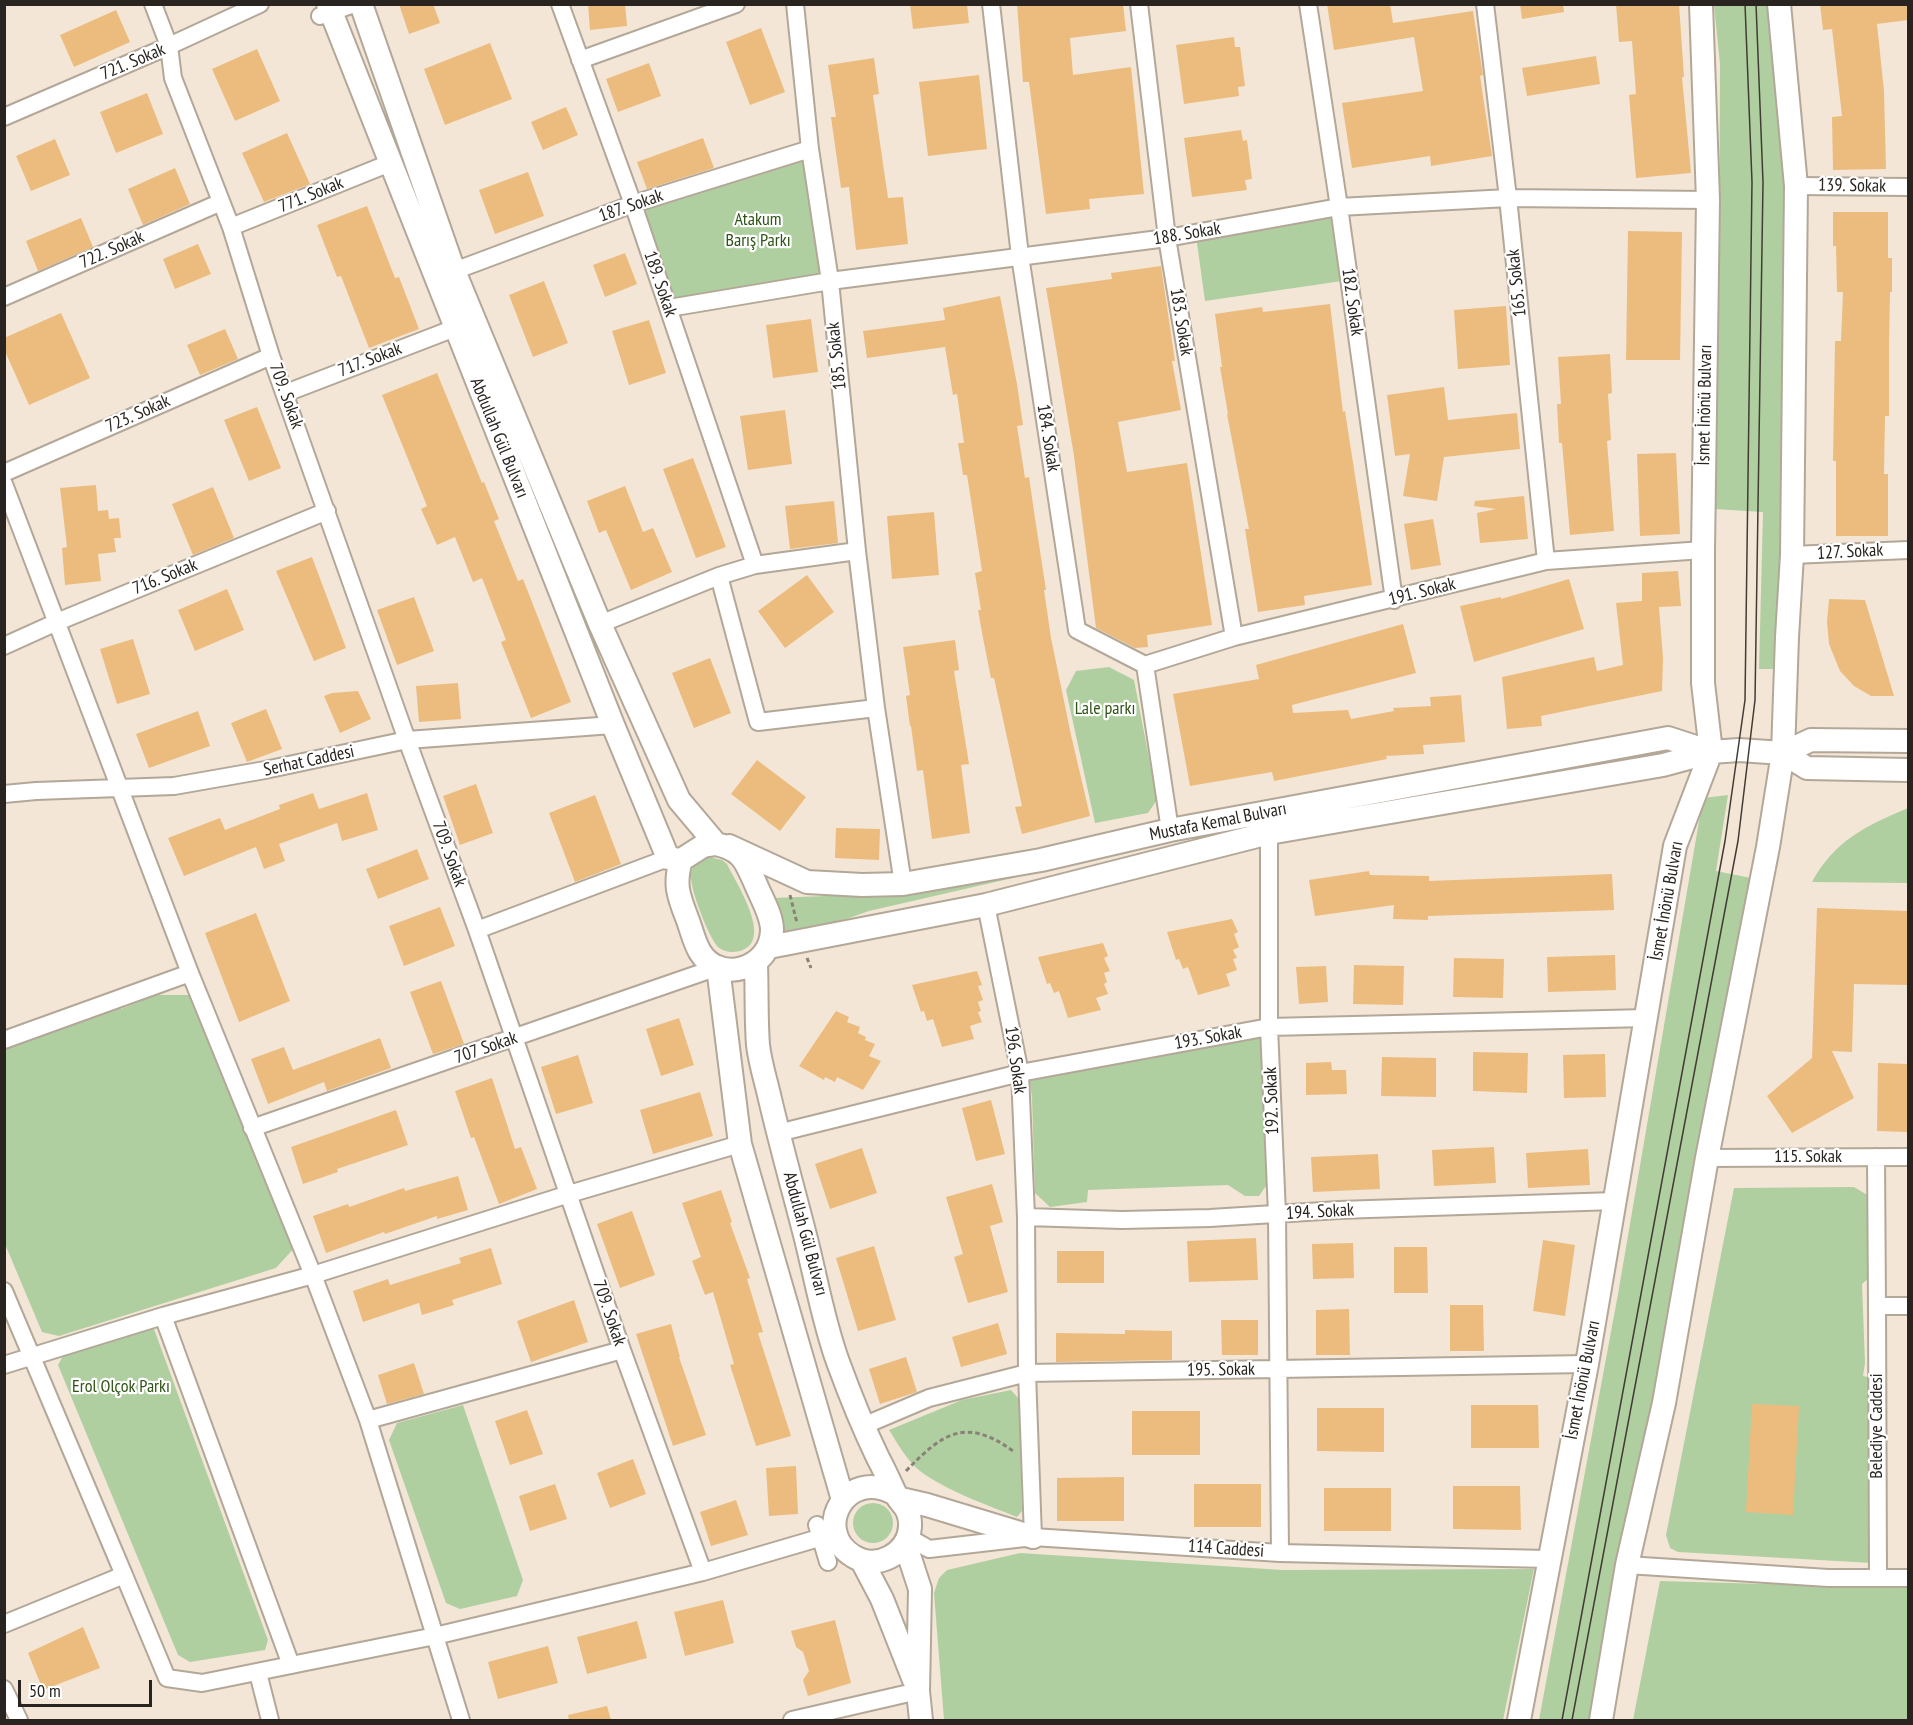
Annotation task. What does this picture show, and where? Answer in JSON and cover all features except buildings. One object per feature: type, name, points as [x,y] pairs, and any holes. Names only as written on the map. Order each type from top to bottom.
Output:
[{"type":"main road","name":"Abdullah Gül Bulvarı","points":[[361,4],[454,271],[600,624],[679,800],[723,845]]},
{"type":"main road","name":"İsmet İnönü Bulvarı","points":[[1519,1720],[1587,1364],[1675,846],[1711,752],[1704,683],[1703,550],[1708,200],[1701,4]]},
{"type":"main road","points":[[1601,1720],[1628,1565],[1664,1403],[1707,1158],[1768,848],[1783,753],[1786,637],[1792,555],[1796,186],[1779,4]]},
{"type":"main road","name":"Abdullah Gül Bulvarı","points":[[326,11],[390,163],[613,725],[675,859]]},
{"type":"main road","name":"Mustafa Kemal Bulvarı","points":[[723,845],[807,882],[862,885],[903,884],[1041,860],[1170,830],[1668,738],[1711,752]]},
{"type":"main road","name":"Mustafa Kemal Bulvarı","points":[[1783,753],[1811,740],[1908,741]]},
{"type":"main road","name":"Mustafa Kemal Bulvarı","points":[[762,955],[801,940],[987,905],[1269,832],[1663,765],[1711,752],[1739,750],[1783,753],[1807,768],[1908,770]]},
{"type":"main road","points":[[723,845],[739,852],[746,861],[770,917],[772,929],[762,955],[740,969],[718,967],[700,952],[678,896],[676,884],[675,859],[703,846],[723,845]]},
{"type":"main road","name":"Abdullah Gül Bulvarı","points":[[762,955],[758,1047],[778,1132],[837,1360],[863,1426],[896,1493]]},
{"type":"main road","name":"Abdullah Gül Bulvarı","points":[[718,967],[740,1144],[843,1500]]},
{"type":"main road","points":[[896,1493],[907,1508],[910,1527],[906,1540],[897,1553],[887,1559],[874,1562],[862,1561],[824,1532],[835,1522],[837,1510],[851,1492],[862,1487],[873,1486],[885,1488],[927,1505],[1033,1537]]},
{"type":"main road","points":[[906,1540],[920,1590],[918,1691],[921,1720]]},
{"type":"main road","points":[[862,1561],[882,1599],[918,1691]]},
{"type":"street","name":"709. Sokak","points":[[153,4],[169,46],[173,78],[219,202],[231,227],[271,356],[477,930],[622,1350],[703,1572]]},
{"type":"street","name":"721. Sokak","points":[[4,117],[260,4]]},
{"type":"street","points":[[326,11],[354,4]]},
{"type":"street","name":"189. Sokak","points":[[560,4],[633,204],[755,565]]},
{"type":"street","points":[[580,60],[736,4]]},
{"type":"street","name":"185. Sokak","points":[[795,4],[810,149],[830,281],[857,551],[876,708],[903,884]]},
{"type":"street","name":"184. Sokak","points":[[990,4],[1020,256],[1077,630],[1145,665]]},
{"type":"street","name":"183. Sokak","points":[[1139,4],[1167,238],[1234,637]]},
{"type":"street","name":"182. Sokak","points":[[1308,4],[1394,600]]},
{"type":"street","name":"165. Sokak","points":[[1485,4],[1546,561]]},
{"type":"street","name":"187. Sokak","points":[[454,271],[633,204],[810,149]]},
{"type":"street","name":"771. Sokak","points":[[231,227],[390,163]]},
{"type":"street","name":"139. Sokak","points":[[1796,186],[1908,187]]},
{"type":"street","name":"188. Sokak","points":[[669,308],[830,281],[1167,238],[1339,207],[1508,198],[1708,200]]},
{"type":"street","name":"722. Sokak","points":[[4,297],[219,202]]},
{"type":"street","name":"717. Sokak","points":[[286,393],[455,328]]},
{"type":"street","name":"723. Sokak","points":[[4,473],[271,356]]},
{"type":"street","points":[[4,484],[118,789],[252,1128],[313,1275],[368,1420],[461,1720]]},
{"type":"street","name":"716. Sokak","points":[[4,646],[327,511]]},
{"type":"street","name":"191. Sokak","points":[[1145,665],[1234,637],[1394,600],[1546,561],[1703,550]]},
{"type":"street","name":"127. Sokak","points":[[1792,555],[1908,550]]},
{"type":"street","points":[[600,624],[719,576],[755,565],[857,551]]},
{"type":"street","points":[[719,576],[758,722],[876,708]]},
{"type":"street","points":[[1145,665],[1170,830]]},
{"type":"street","name":"Serhat Caddesi","points":[[4,795],[36,791],[174,786],[265,770],[407,740],[613,725]]},
{"type":"street","name":"192. Sokak","points":[[1269,832],[1269,1027],[1277,1214],[1280,1553]]},
{"type":"street","points":[[477,930],[675,859]]},
{"type":"street","name":"196. Sokak","points":[[987,905],[1020,1073],[1026,1217],[1027,1373],[1033,1537]]},
{"type":"street","name":"707 Sokak","points":[[252,1128],[718,967]]},
{"type":"street","points":[[4,1040],[190,973]]},
{"type":"street","name":"193. Sokak","points":[[778,1132],[1020,1073],[1269,1027],[1647,1018]]},
{"type":"street","points":[[4,1365],[163,1316],[313,1275],[569,1194],[740,1144]]},
{"type":"street","name":"Belediye Caddesi","points":[[1875,1157],[1878,1578]]},
{"type":"street","name":"115. Sokak","points":[[1707,1158],[1908,1157]]},
{"type":"street","name":"194. Sokak","points":[[1026,1217],[1122,1220],[1615,1201]]},
{"type":"street","points":[[4,1291],[167,1678],[202,1683],[435,1636],[703,1572],[824,1532],[828,1562]]},
{"type":"street","points":[[1877,1306],[1908,1306]]},
{"type":"street","points":[[163,1316],[291,1665]]},
{"type":"street","points":[[368,1420],[622,1350]]},
{"type":"street","name":"195. Sokak","points":[[863,1426],[929,1398],[1027,1373],[1587,1364]]},
{"type":"street","name":"114 Caddesi","points":[[906,1540],[929,1549],[1033,1537],[1280,1553],[1548,1559]]},
{"type":"street","points":[[1628,1565],[1816,1578],[1908,1578]]},
{"type":"street","points":[[4,1624],[124,1575]]},
{"type":"street","points":[[258,1673],[270,1720]]},
{"type":"street","points":[[4,1689],[19,1720]]},
{"type":"street","points":[[792,1720],[918,1691]]},
{"type":"path","points":[[790,874],[789,892],[801,940],[811,968]]},
{"type":"path","points":[[896,1493],[931,1446],[956,1433],[979,1433],[999,1442],[1030,1469]]},
{"type":"green space","points":[[1714,5],[1781,5],[1792,141],[1783,669],[1759,669],[1763,512],[1714,509],[1719,308],[1720,64]]},
{"type":"green space","name":"Atakum Barış Parkı","points":[[810,149],[830,281],[669,308],[633,204]]},
{"type":"green space","points":[[1333,217],[1342,281],[1205,301],[1196,236]]},
{"type":"green space","name":"Lale parkı","points":[[1109,667],[1134,680],[1157,800],[1148,813],[1095,823],[1066,690],[1076,671]]},
{"type":"green space","points":[[1666,744],[1665,752],[1569,764],[1235,827],[869,911],[781,942],[771,898],[880,894]]},
{"type":"green space","points":[[1728,795],[1716,871],[1751,878],[1595,1720],[1539,1720],[1618,1294],[1703,798]]},
{"type":"green space","points":[[1908,808],[1908,883],[1812,882],[1841,845],[1865,828]]},
{"type":"green space","points":[[709,857],[722,860],[727,864],[750,911],[754,924],[754,936],[750,945],[740,951],[728,952],[718,947],[696,900],[691,880],[692,870],[697,862]]},
{"type":"green space","points":[[156,995],[190,995],[295,1247],[276,1268],[59,1336],[42,1332],[5,1244],[4,1050],[116,1006],[121,1009]]},
{"type":"green space","points":[[1267,1031],[1271,1179],[1259,1196],[1245,1196],[1228,1185],[1088,1190],[1087,1202],[1050,1207],[1035,1193],[1030,1081],[1094,1058]]},
{"type":"green space","points":[[1854,1187],[1869,1196],[1869,1278],[1862,1284],[1865,1363],[1863,1376],[1872,1378],[1872,1563],[1678,1552],[1670,1548],[1666,1535],[1734,1188]]},
{"type":"green space","name":"Erol Olçok Parkı","points":[[143,1326],[154,1329],[268,1640],[265,1650],[190,1662],[178,1655],[58,1365],[64,1354]]},
{"type":"green space","points":[[1011,1390],[1019,1399],[1022,1511],[1017,1517],[967,1497],[930,1478],[911,1462],[889,1430],[962,1400]]},
{"type":"green space","points":[[463,1405],[523,1580],[517,1596],[460,1609],[446,1603],[389,1440],[397,1423]]},
{"type":"green space","points":[[873,1503],[887,1509],[893,1523],[887,1537],[873,1543],[859,1537],[853,1523],[859,1509]]},
{"type":"green space","points":[[1020,1553],[1283,1570],[1534,1569],[1503,1720],[944,1720],[934,1593],[939,1578],[947,1570]]},
{"type":"green space","points":[[1660,1581],[1908,1588],[1908,1720],[1633,1720]]},
{"type":"tram line","points":[[1562,1720],[1725,841],[1745,700],[1752,182],[1745,4]]},
{"type":"tram line","points":[[1572,1720],[1738,841],[1755,700],[1763,182],[1756,4]]}]
